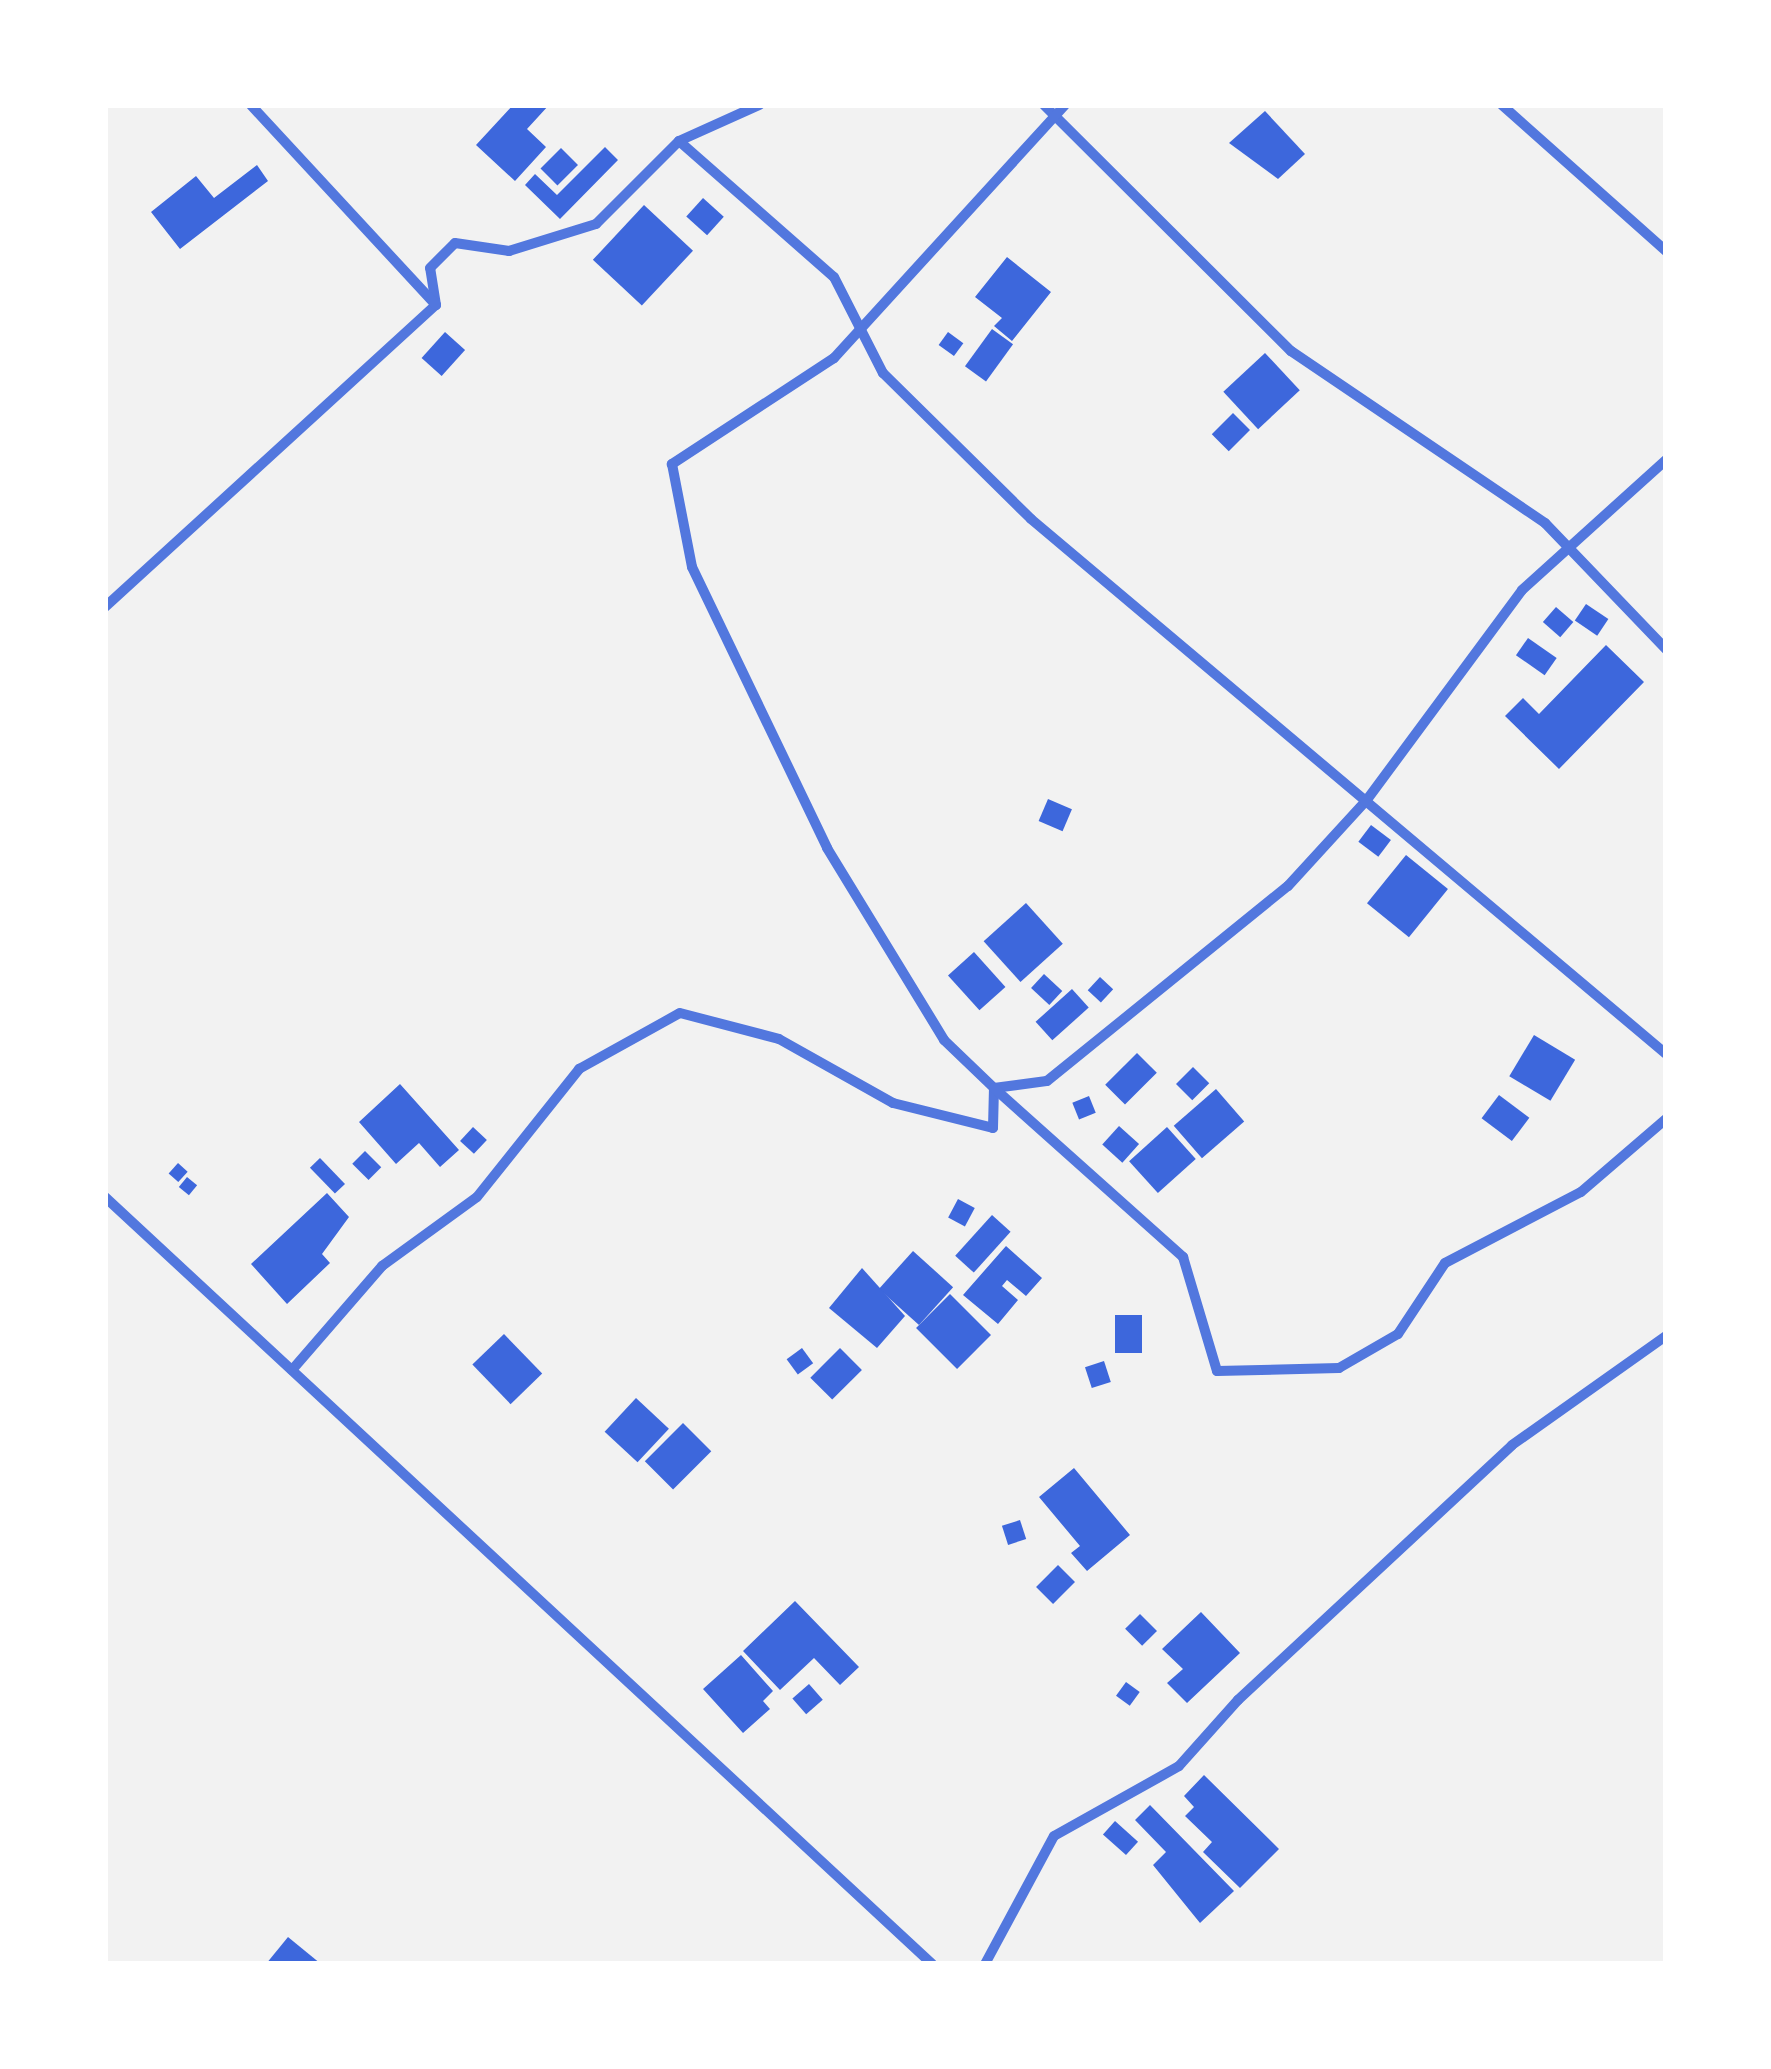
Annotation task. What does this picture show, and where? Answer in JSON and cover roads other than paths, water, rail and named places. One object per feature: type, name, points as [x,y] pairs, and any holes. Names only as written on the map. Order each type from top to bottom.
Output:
[{"type":"street","points":[[251,105],[436,305]]},
{"type":"street","points":[[436,305],[430,268],[456,244],[509,251],[596,224],[679,140],[759,105]]},
{"type":"street","points":[[1044,105],[1292,351],[1570,548],[1666,649]]},
{"type":"street","points":[[1064,105],[834,358],[672,464],[692,567],[827,848],[944,1040],[1183,1257],[1217,1371],[1339,1368],[1398,1334],[1445,1264],[1581,1192],[1666,1119]]},
{"type":"street","points":[[1502,105],[1666,252]]},
{"type":"street","points":[[679,140],[834,277],[883,373],[1031,519],[1666,1054]]},
{"type":"street","points":[[105,607],[436,305]]},
{"type":"street","points":[[994,1088],[1047,1081],[1288,886],[1366,801],[1522,590],[1666,460]]},
{"type":"street","points":[[292,1370],[382,1266],[476,1197],[578,1068],[680,1013],[779,1039],[893,1103],[992,1128],[994,1088]]},
{"type":"street","points":[[105,1197],[932,1964]]},
{"type":"street","points":[[986,1964],[1054,1836],[1180,1766],[1238,1700],[1512,1444],[1666,1336]]}]
